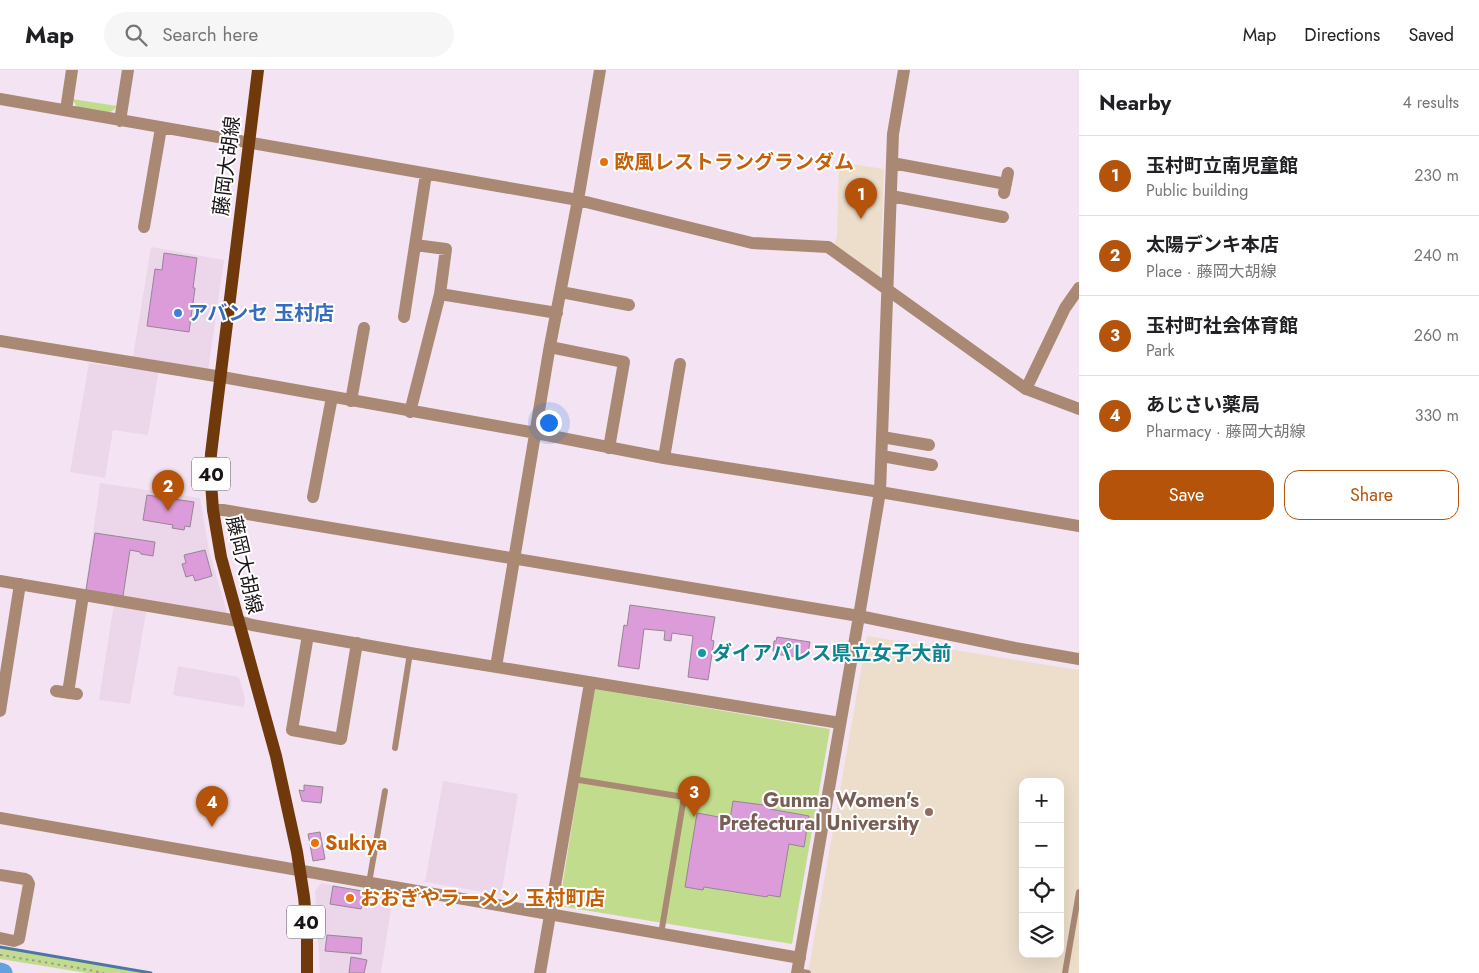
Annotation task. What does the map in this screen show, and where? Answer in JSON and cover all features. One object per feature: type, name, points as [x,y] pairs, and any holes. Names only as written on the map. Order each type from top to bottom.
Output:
[{"type":"main road","name":"藤岡大胡線","points":[[258,70],[210,470],[213,510],[221,557],[276,756],[300,871],[307,928],[307,973]]},
{"type":"street","points":[[66,110],[72,70]]},
{"type":"street","points":[[120,121],[128,70]]},
{"type":"street","points":[[496,667],[550,347],[600,70]]},
{"type":"street","points":[[801,972],[800,958],[880,492],[893,134],[904,70]]},
{"type":"street","points":[[0,99],[578,200],[752,243],[828,247],[1026,389],[1079,408]]},
{"type":"street","points":[[144,227],[161,128]]},
{"type":"street","points":[[892,163],[1006,183]]},
{"type":"street","points":[[404,317],[426,174]]},
{"type":"street","points":[[891,196],[1003,217]]},
{"type":"street","points":[[410,412],[440,294],[446,249],[415,245]]},
{"type":"street","points":[[1026,389],[1065,308],[1079,288]]},
{"type":"street","points":[[561,292],[629,305]]},
{"type":"street","points":[[440,294],[557,313]]},
{"type":"street","points":[[351,401],[364,328]]},
{"type":"street","points":[[0,341],[222,377],[536,433],[664,458],[1078,521]]},
{"type":"street","points":[[550,347],[624,362],[609,448]]},
{"type":"street","points":[[664,458],[680,364]]},
{"type":"street","points":[[313,497],[332,397]]},
{"type":"street","points":[[882,437],[929,445]]},
{"type":"street","points":[[882,456],[932,465]]},
{"type":"street","points":[[213,510],[859,616],[1079,659]]},
{"type":"street","points":[[0,581],[410,653],[840,723]]},
{"type":"street","points":[[0,711],[20,584]]},
{"type":"street","points":[[67,693],[83,595]]},
{"type":"street","points":[[308,635],[292,730],[341,739],[356,643]]},
{"type":"street","points":[[540,973],[590,683]]},
{"type":"street","points":[[0,818],[800,958]]},
{"type":"street","points":[[0,874],[25,879],[29,884],[19,939],[14,941],[0,938]]},
{"type":"lane","points":[[395,748],[410,653]]},
{"type":"lane","points":[[574,779],[684,797],[661,934]]},
{"type":"lane","points":[[368,883],[385,791]]},
{"type":"lane","points":[[1065,973],[1079,892]]},
{"type":"path","points":[[0,955],[68,967],[85,968],[104,973]]},
{"type":"shaded area","points":[[839,162],[884,169],[880,277],[834,245],[837,236]]},
{"type":"shaded area","points":[[151,247],[224,260],[208,371],[160,363],[148,435],[113,430],[105,478],[70,472],[89,363],[131,369]]},
{"type":"shaded area","points":[[100,483],[200,498],[209,550],[228,616],[148,602],[130,704],[99,700],[115,597],[85,592]]},
{"type":"shaded area","name":"Gunma Women's Prefectural University","points":[[867,636],[1079,670],[1079,973],[808,973]]},
{"type":"shaded area","points":[[178,666],[239,677],[245,699],[244,707],[173,695]]},
{"type":"shaded area","points":[[443,781],[518,794],[501,895],[425,882]]},
{"type":"shaded area","points":[[321,883],[393,896],[381,973],[320,973],[315,891]]},
{"type":"green space","points":[[72,99],[117,106],[109,113],[77,107]]},
{"type":"green space","points":[[594,689],[830,729],[792,944],[559,906]]},
{"type":"green space","points":[[0,948],[144,973],[87,973],[0,959]]},
{"type":"building","points":[[164,253],[197,258],[189,332],[147,326],[155,269],[162,270]]},
{"type":"building","points":[[147,495],[194,502],[190,527],[185,526],[184,530],[172,528],[173,525],[143,520]]},
{"type":"building","points":[[95,533],[155,542],[153,556],[130,550],[123,596],[86,590]]},
{"type":"building","points":[[205,550],[212,576],[195,581],[193,575],[186,577],[182,564],[186,563],[184,555]]},
{"type":"building","name":"ダイアパレス県立女子大前","points":[[630,605],[715,617],[711,640],[714,641],[708,680],[688,677],[693,636],[672,633],[671,641],[664,640],[665,631],[644,629],[639,669],[618,666],[624,625],[627,626]]},
{"type":"building","points":[[777,637],[810,642],[807,658],[774,654],[774,641],[776,641]]},
{"type":"building","points":[[304,785],[323,787],[321,803],[302,801],[299,790],[304,791]]},
{"type":"building","points":[[733,801],[771,806],[770,809],[809,816],[804,847],[789,844],[780,897],[768,895],[767,897],[704,887],[703,890],[685,887],[697,813],[730,819]]},
{"type":"building","points":[[320,832],[325,859],[313,861],[308,834]]},
{"type":"building","points":[[333,886],[368,892],[367,902],[363,901],[361,909],[330,904]]},
{"type":"building","points":[[327,935],[362,938],[361,954],[325,951]]},
{"type":"building","points":[[351,957],[367,960],[364,973],[349,973]]},
{"type":"waterway","points":[[0,947],[151,973]]},
{"type":"place","name":"欧風レストラングランダム","points":[[604,162]]},
{"type":"place","name":"玉村町立南児童館","points":[[861,219]]},
{"type":"place","name":"アバンセ 玉村店","points":[[178,313]]},
{"type":"place","name":"太陽デンキ本店","points":[[168,511]]},
{"type":"place","name":"ダイアパレス県立女子大前","points":[[702,653]]},
{"type":"place","name":"Gunma Women's Prefectural University","points":[[929,812]]},
{"type":"place","name":"玉村町社会体育館","points":[[694,817]]},
{"type":"place","name":"あじさい薬局","points":[[212,827]]},
{"type":"place","name":"Sukiya","points":[[315,843]]},
{"type":"place","name":"おおぎやラーメン 玉村町店","points":[[350,898]]}]
